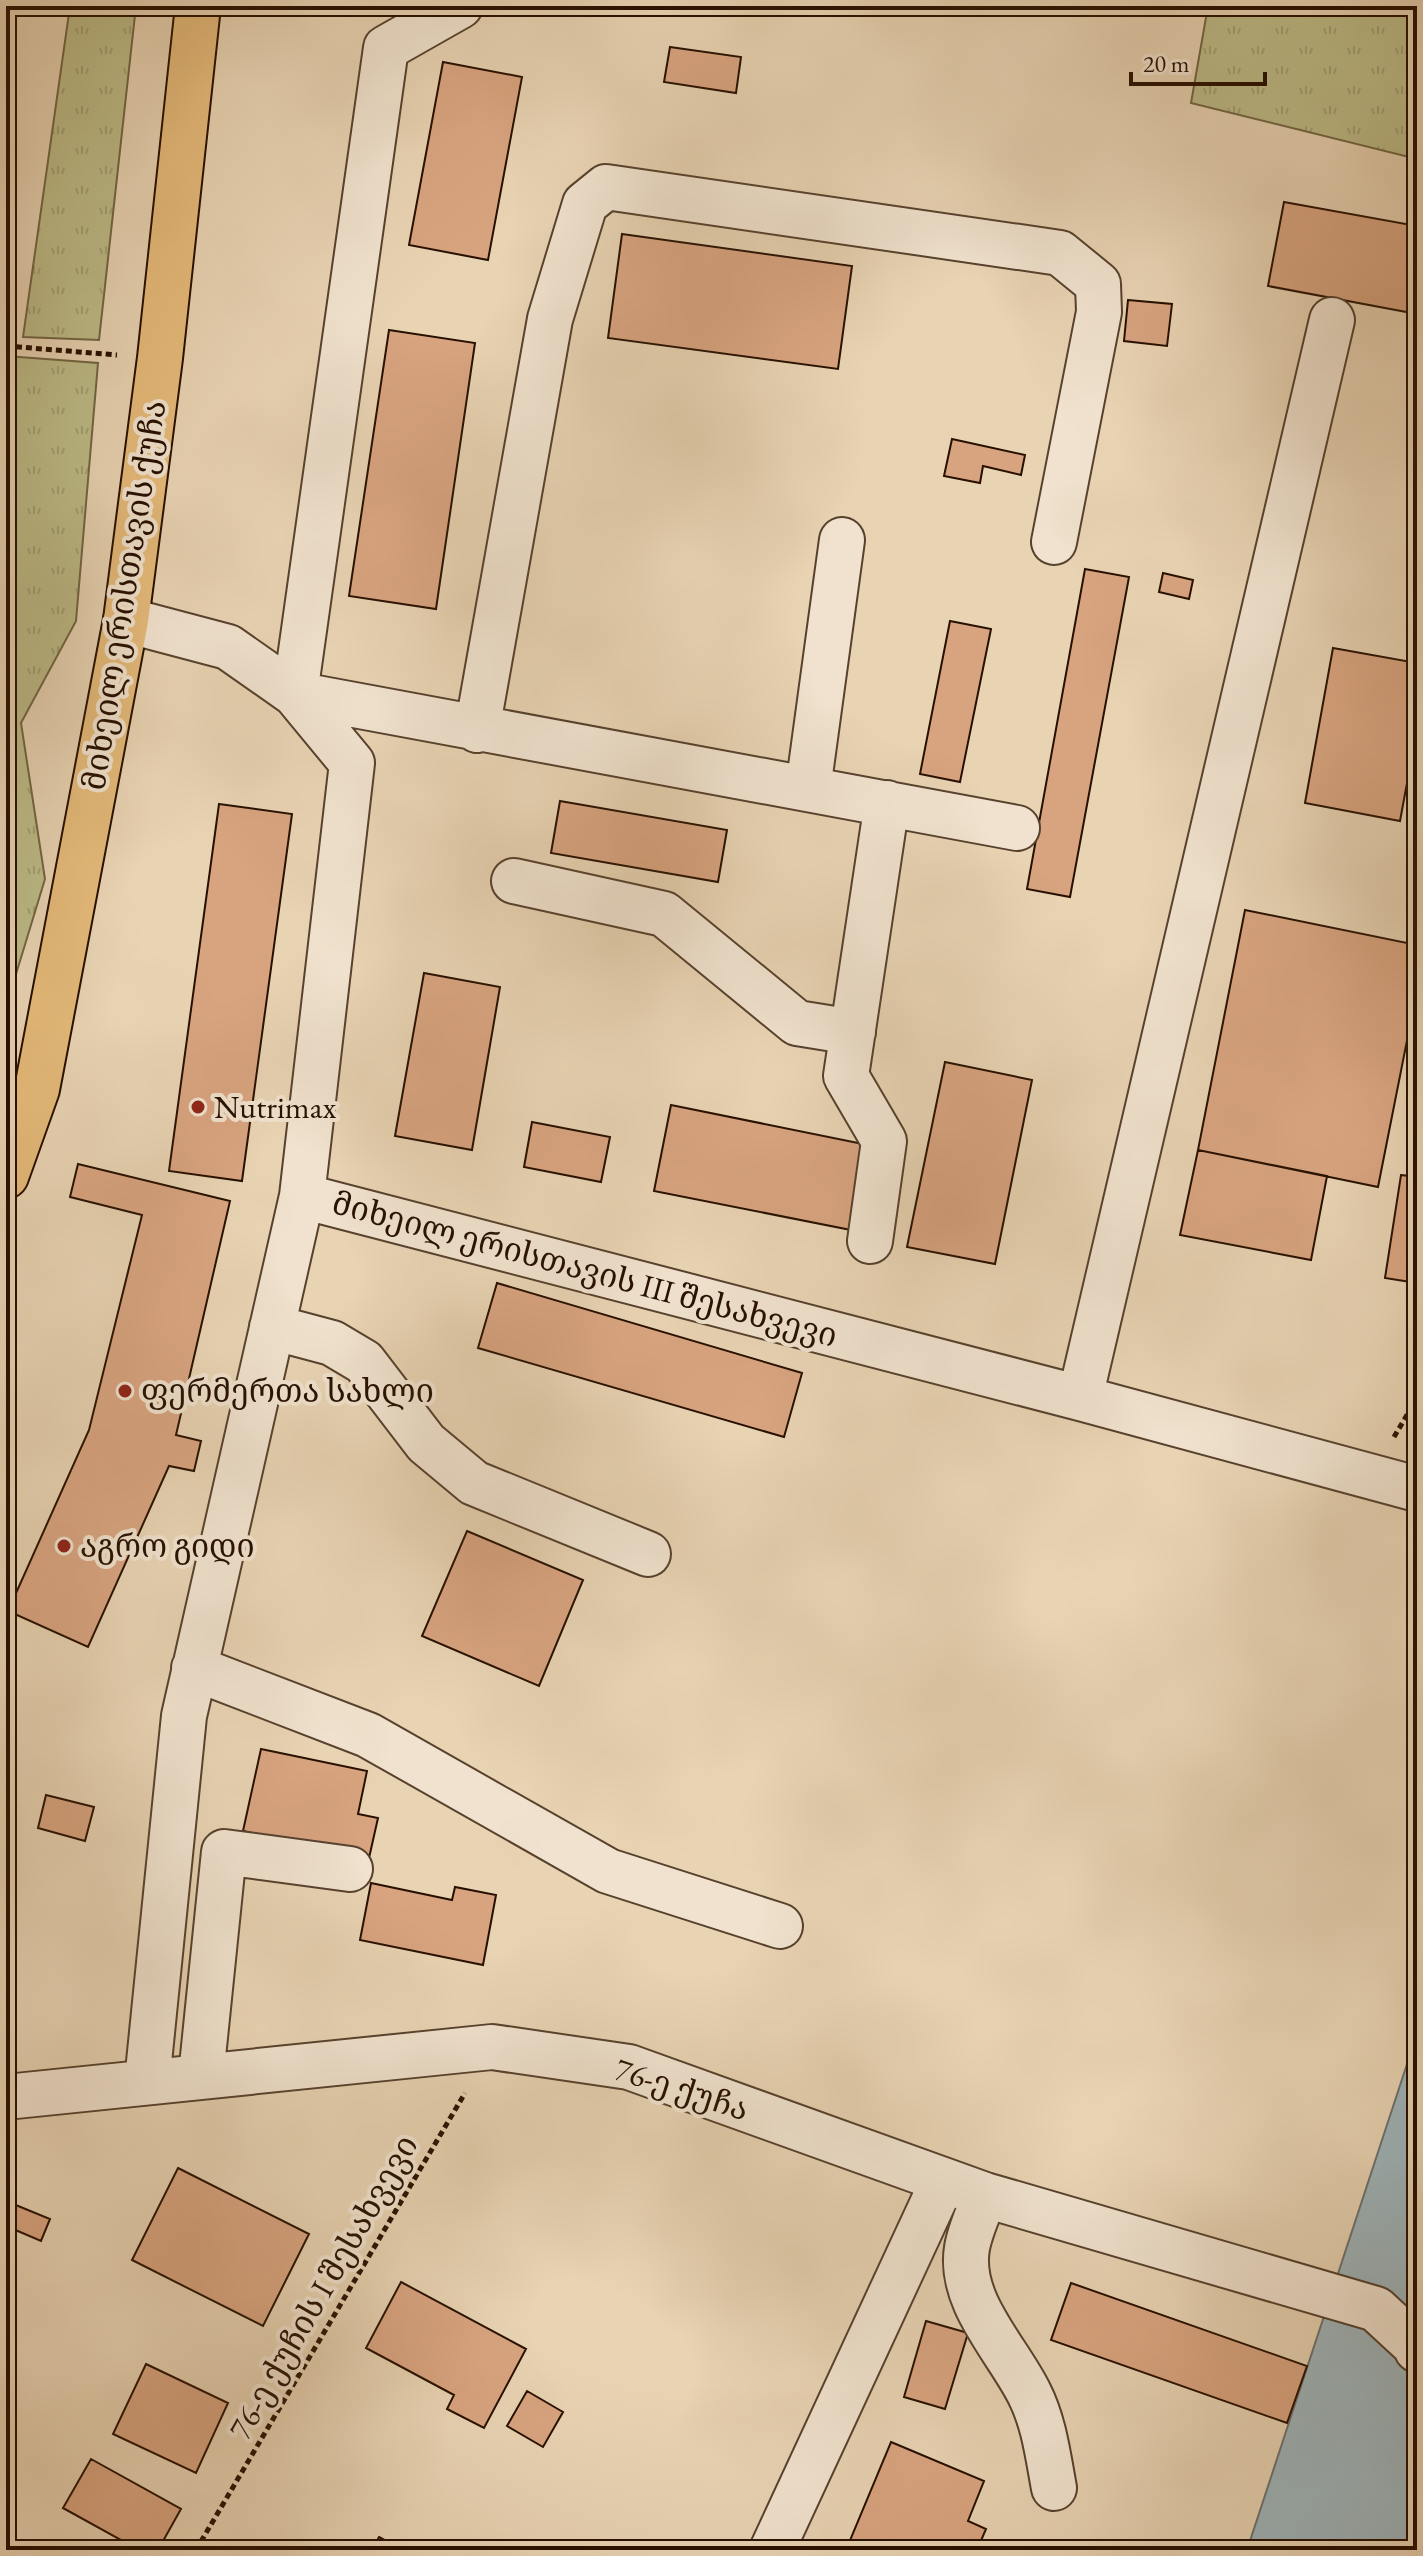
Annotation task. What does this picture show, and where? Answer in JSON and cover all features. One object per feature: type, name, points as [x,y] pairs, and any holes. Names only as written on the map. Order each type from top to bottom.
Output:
[{"type":"main road","name":"მიხეილ ერისთავის ქუჩა","points":[[6,1176],[37,1089],[126,620],[160,358],[198,6]]},
{"type":"street","points":[[460,6],[386,48],[295,694],[1017,828]]},
{"type":"street","points":[[477,730],[550,319],[585,204],[606,187],[1060,253],[1098,284],[1099,312],[1054,542]]},
{"type":"street","points":[[1080,1398],[1332,320]]},
{"type":"street","points":[[808,789],[842,540]]},
{"type":"street","name":"მიხეილ ერისთავის III შესახვევი","points":[[126,620],[228,647],[295,694],[352,763],[302,1196],[1417,1489]]},
{"type":"street","points":[[870,1241],[884,1141],[846,1076],[887,803]]},
{"type":"street","points":[[514,881],[664,914],[797,1023],[853,1032]]},
{"type":"street","points":[[147,2082],[184,1716],[302,1196]]},
{"type":"street","points":[[272,1327],[332,1343],[364,1362],[426,1443],[474,1483],[648,1554]]},
{"type":"street","points":[[194,1668],[368,1735],[608,1871],[780,1926]]},
{"type":"street","points":[[201,2076],[224,1852],[350,1869]]},
{"type":"street","name":"76-ე ქუჩა","points":[[6,2097],[492,2047],[629,2067],[985,2195],[1397,2316]]},
{"type":"street","points":[[772,2550],[943,2181]]},
{"type":"street","points":[[985,2195],[967,2248],[967,2275],[978,2307],[1031,2394],[1045,2437],[1054,2488]]},
{"type":"street","points":[[1397,2316],[1417,2350]]},
{"type":"path","points":[[6,346],[160,358]]},
{"type":"path","name":"76-ე ქუჩის I შესახვევი","points":[[196,2550],[492,2047]]},
{"type":"green space","points":[[70,6],[136,6],[99,340],[23,337]]},
{"type":"green space","points":[[1208,6],[1417,6],[1417,159],[1191,103]]},
{"type":"green space","points":[[6,356],[98,363],[76,621],[21,723],[45,879],[6,1007]]},
{"type":"water","points":[[1410,2055],[1417,2058],[1417,2550],[1247,2550]]},
{"type":"building","points":[[670,47],[741,57],[736,93],[664,82]]},
{"type":"building","points":[[443,62],[522,77],[488,260],[409,245]]},
{"type":"building","points":[[1284,202],[1417,226],[1417,314],[1268,286]]},
{"type":"building","points":[[622,234],[852,266],[838,369],[608,338]]},
{"type":"building","points":[[1128,300],[1172,304],[1167,346],[1124,341]]},
{"type":"building","points":[[389,330],[475,343],[436,609],[349,596]]},
{"type":"building","points":[[952,439],[1025,455],[1021,475],[983,466],[980,483],[944,476]]},
{"type":"building","points":[[1085,569],[1129,577],[1070,897],[1027,889]]},
{"type":"building","points":[[1163,573],[1193,580],[1189,599],[1159,592]]},
{"type":"building","points":[[950,621],[991,629],[960,782],[920,774]]},
{"type":"building","points":[[1333,648],[1417,663],[1417,729],[1400,821],[1305,803]]},
{"type":"building","points":[[560,801],[727,830],[718,882],[551,853]]},
{"type":"building","points":[[219,804],[292,814],[242,1181],[169,1171]]},
{"type":"building","points":[[1245,910],[1417,945],[1417,990],[1378,1187],[1198,1150]]},
{"type":"building","points":[[424,973],[500,987],[472,1150],[395,1136]]},
{"type":"building","points":[[945,1062],[1032,1080],[995,1264],[907,1247]]},
{"type":"building","points":[[671,1105],[868,1145],[851,1230],[654,1191]]},
{"type":"building","points":[[532,1122],[610,1137],[601,1182],[524,1167]]},
{"type":"building","points":[[1198,1150],[1327,1176],[1311,1260],[1180,1235]]},
{"type":"building","points":[[78,1164],[230,1201],[176,1435],[201,1441],[194,1471],[169,1466],[88,1647],[8,1611],[89,1430],[142,1215],[70,1197]]},
{"type":"building","points":[[1401,1175],[1417,1177],[1417,1283],[1385,1278]]},
{"type":"building","points":[[497,1283],[802,1373],[784,1437],[478,1348]]},
{"type":"building","points":[[467,1531],[583,1580],[539,1686],[422,1636]]},
{"type":"building","points":[[261,1749],[367,1771],[358,1814],[378,1818],[369,1858],[243,1831]]},
{"type":"building","points":[[46,1795],[94,1807],[85,1841],[38,1828]]},
{"type":"building","points":[[371,1883],[452,1900],[455,1887],[496,1895],[483,1965],[360,1940]]},
{"type":"building","points":[[178,2168],[309,2234],[263,2326],[132,2260]]},
{"type":"building","points":[[6,2201],[50,2219],[41,2241],[6,2226]]},
{"type":"building","points":[[401,2282],[526,2349],[484,2428],[447,2409],[454,2395],[366,2348]]},
{"type":"building","points":[[1071,2283],[1307,2366],[1287,2423],[1051,2340]]},
{"type":"building","points":[[926,2321],[968,2333],[945,2409],[904,2397]]},
{"type":"building","points":[[146,2364],[228,2403],[196,2473],[113,2434]]},
{"type":"building","points":[[527,2391],[563,2412],[543,2447],[507,2426]]},
{"type":"building","points":[[891,2442],[984,2481],[968,2521],[986,2529],[977,2550],[846,2550]]},
{"type":"building","points":[[91,2459],[181,2509],[158,2550],[139,2550],[63,2508]]},
{"type":"building","points":[[379,2537],[403,2550],[372,2550]]},
{"type":"place","name":"Nutrimax","points":[[198,1107]]},
{"type":"place","name":"ფერმერთა სახლი","points":[[125,1391]]},
{"type":"place","name":"აგრო გიდი","points":[[64,1546]]}]
